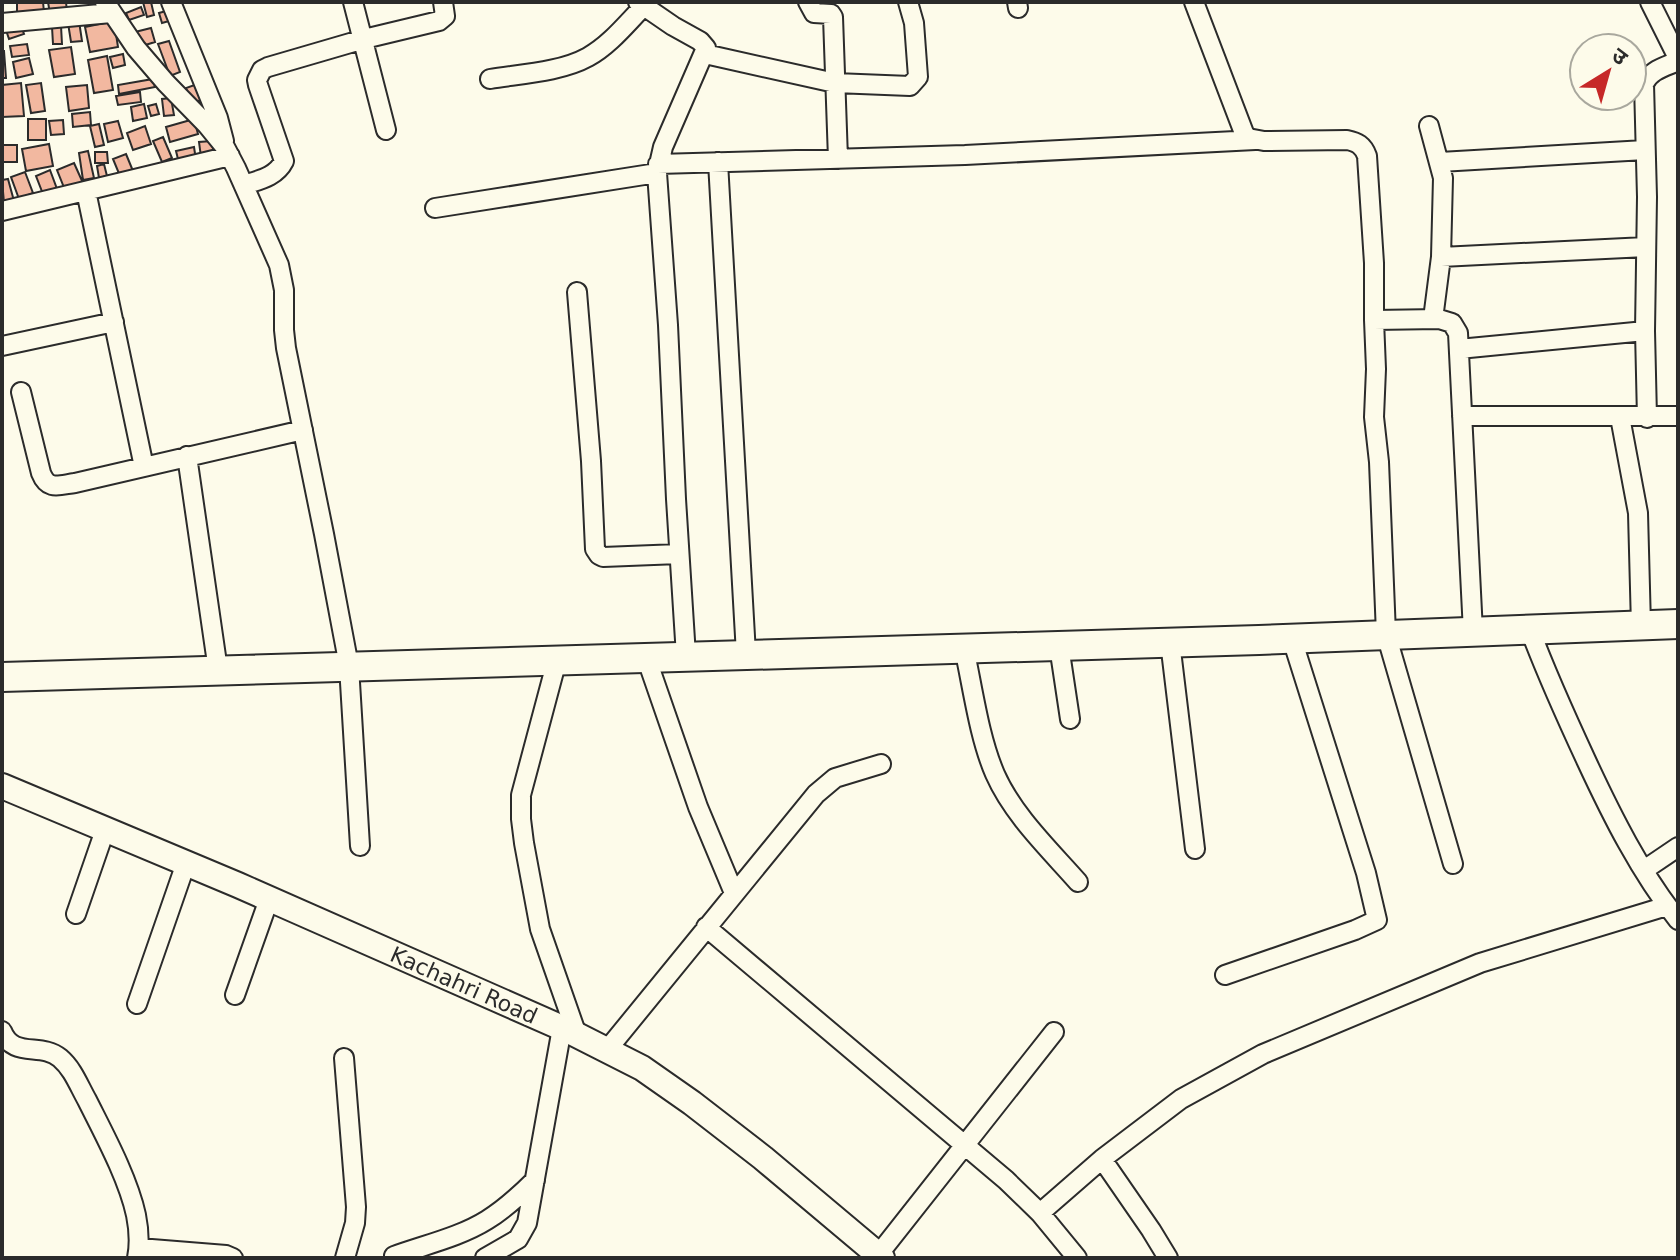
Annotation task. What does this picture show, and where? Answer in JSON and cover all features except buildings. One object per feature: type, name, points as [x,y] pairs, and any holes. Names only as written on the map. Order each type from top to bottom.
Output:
[{"type":"highway","points":[[2,677],[1292,639],[1678,624]]},
{"type":"main road","name":"Kachahri Road","points":[[2,786],[570,1031],[642,1068],[763,1158],[880,1256]]},
{"type":"street","points":[[171,2],[218,118],[227,152]]},
{"type":"street","points":[[353,2],[386,130]]},
{"type":"street","points":[[244,185],[273,175],[284,161],[258,85],[262,70],[364,39],[439,21],[445,16],[443,2]]},
{"type":"street","points":[[808,2],[816,14],[833,16],[838,159]]},
{"type":"street","points":[[705,54],[835,83],[913,84],[918,77],[914,23],[908,2]]},
{"type":"street","points":[[1194,2],[1244,133],[1255,140]]},
{"type":"street","points":[[1647,418],[1644,84],[1653,72],[1678,60],[1650,2]]},
{"type":"street","points":[[490,79],[568,66],[586,58],[606,44],[641,4],[700,41],[706,48],[663,147],[657,169],[686,656]]},
{"type":"street","points":[[2,23],[108,8],[136,48],[207,125],[227,152],[279,265],[284,290],[286,348],[349,666],[360,846]]},
{"type":"street","points":[[1429,126],[1443,178],[1441,257],[1433,319]]},
{"type":"street","points":[[435,208],[657,169],[718,162],[965,155],[1255,140],[1355,141],[1365,150],[1371,212],[1376,369],[1374,417],[1379,462],[1386,634],[1453,864]]},
{"type":"street","points":[[1440,162],[1645,150]]},
{"type":"street","points":[[2,211],[227,152]]},
{"type":"street","points":[[718,162],[746,654]]},
{"type":"street","points":[[86,191],[144,467]]},
{"type":"street","points":[[1441,257],[1646,247]]},
{"type":"street","points":[[577,292],[595,549],[603,557],[679,554]]},
{"type":"street","points":[[1374,320],[1433,319],[1452,323],[1458,333],[1473,632]]},
{"type":"street","points":[[2,346],[114,322]]},
{"type":"street","points":[[1459,349],[1645,331]]},
{"type":"street","points":[[21,392],[41,473],[46,483],[54,486],[303,430]]},
{"type":"street","points":[[1462,416],[1678,416]]},
{"type":"street","points":[[1620,417],[1638,513],[1641,626]]},
{"type":"street","points":[[187,456],[218,670]]},
{"type":"street","points":[[1040,1213],[1102,1159],[1181,1099],[1263,1054],[1480,963],[1672,913],[1602,795],[1550,684],[1530,630]]},
{"type":"street","points":[[1225,975],[1377,920],[1366,873],[1292,639]]},
{"type":"street","points":[[1170,642],[1195,849]]},
{"type":"street","points":[[1059,646],[1070,719]]},
{"type":"street","points":[[964,648],[995,773],[1019,812],[1078,882]]},
{"type":"street","points":[[646,657],[698,807],[734,893]]},
{"type":"street","points":[[485,1258],[511,1244],[523,1233],[570,1031],[540,929],[521,819],[521,795],[557,660]]},
{"type":"street","points":[[607,1050],[816,794],[835,778],[881,764]]},
{"type":"street","points":[[76,914],[105,830]]},
{"type":"street","points":[[1644,870],[1678,847]]},
{"type":"street","points":[[137,1004],[186,863]]},
{"type":"street","points":[[235,995],[269,899]]},
{"type":"street","points":[[706,927],[1006,1180],[1040,1213],[1077,1258]]},
{"type":"street","points":[[2,1031],[10,1044],[51,1052],[72,1073],[103,1131],[132,1198],[140,1236],[138,1253],[226,1255],[233,1258]]},
{"type":"street","points":[[880,1256],[963,1145],[1054,1032]]},
{"type":"street","points":[[344,1058],[356,1207],[345,1258]]},
{"type":"street","points":[[1102,1159],[1168,1258]]},
{"type":"street","points":[[394,1256],[484,1222],[517,1198],[535,1180]]}]
